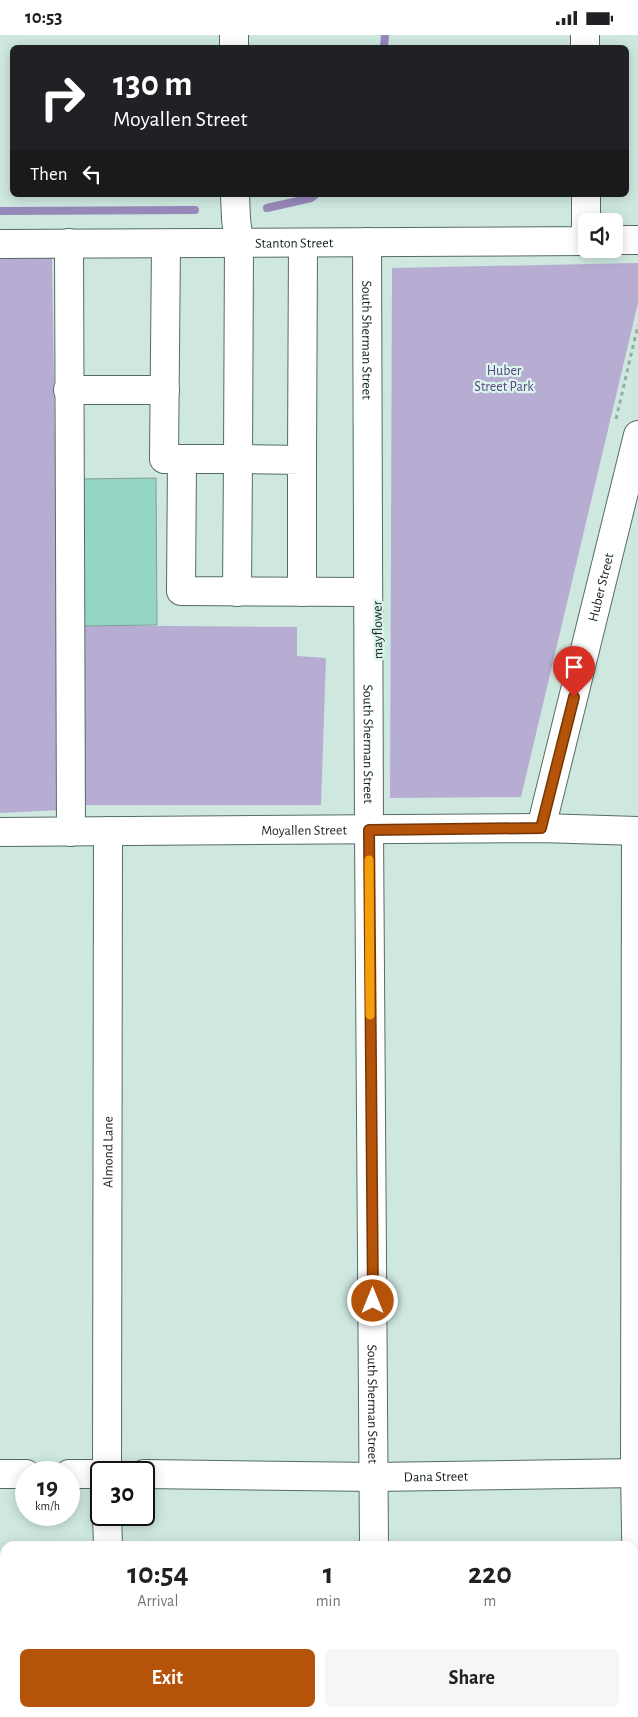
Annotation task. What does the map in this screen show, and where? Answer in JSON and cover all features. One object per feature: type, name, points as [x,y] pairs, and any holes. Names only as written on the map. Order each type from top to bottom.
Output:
[{"type":"street","points":[[235,197],[239,243],[237,592]]},
{"type":"street","points":[[586,197],[586,213]]},
{"type":"street","points":[[623,240],[638,240]]},
{"type":"street","name":"Stanton Street","points":[[0,244],[578,241]]},
{"type":"street","name":"South Sherman Street","points":[[367,242],[374,1541]]},
{"type":"street","points":[[69,243],[71,832]]},
{"type":"street","points":[[302,592],[304,243]]},
{"type":"street","points":[[166,244],[164,459],[302,459]]},
{"type":"street","points":[[68,390],[165,390]]},
{"type":"street","name":"Huber Street","points":[[541,828],[626,431]]},
{"type":"street","points":[[182,459],[181,591],[368,592]]},
{"type":"street","name":"Moyallen Street","points":[[0,832],[541,828],[637,831]]},
{"type":"street","name":"Almond Lane","points":[[107,1461],[108,831]]},
{"type":"street","points":[[637,831],[637,1541]]},
{"type":"street","name":"Dana Street","points":[[155,1475],[374,1477],[637,1473]]},
{"type":"street","points":[[0,1474],[15,1474]]},
{"type":"street","points":[[107,1526],[108,1541]]},
{"type":"path","points":[[626,431],[638,325]]},
{"type":"green space","points":[[52,256],[58,625],[297,627],[297,656],[326,658],[321,805],[62,805],[61,810],[0,813],[0,257]]},
{"type":"green space","name":"Huber Street Park","points":[[638,263],[638,303],[521,797],[390,798],[392,268]]},
{"type":"building","points":[[156,478],[157,625],[79,626],[77,479]]},
{"type":"waterway","points":[[384,45],[385,35]]},
{"type":"waterway","points":[[267,208],[312,197]]},
{"type":"waterway","points":[[0,211],[195,210]]},
{"type":"slow traffic","points":[[369,860],[370,1015]]},
{"type":"route","points":[[373,1301],[369,830],[541,828],[574,697]]}]
